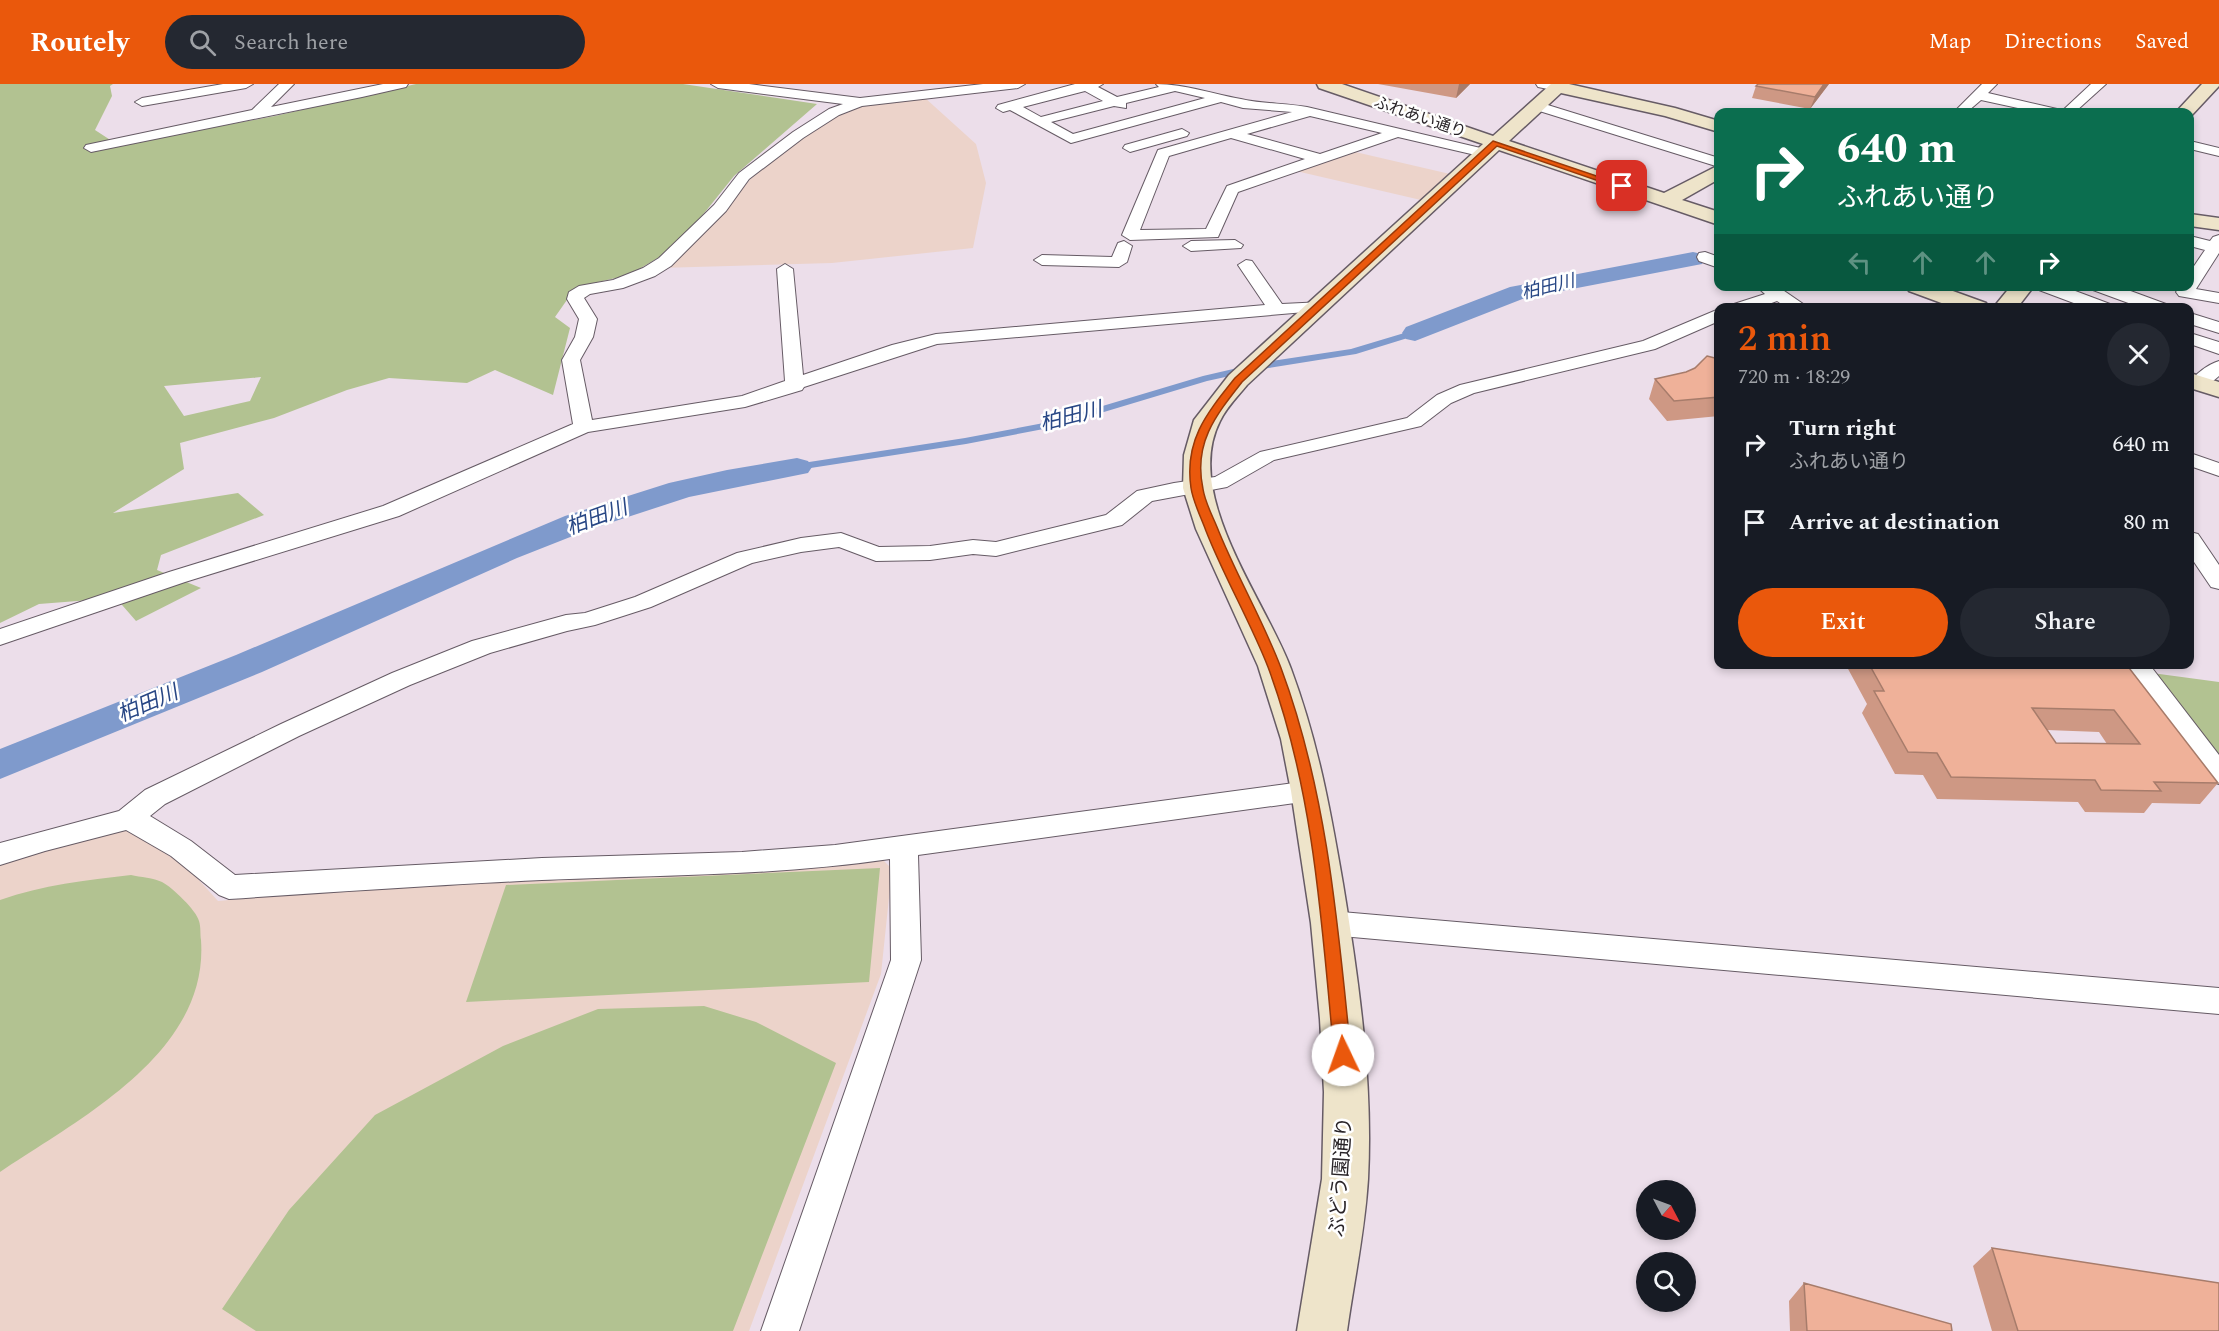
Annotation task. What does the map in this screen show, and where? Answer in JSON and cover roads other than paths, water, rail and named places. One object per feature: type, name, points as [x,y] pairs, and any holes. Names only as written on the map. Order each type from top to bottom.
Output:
[{"type":"street","points":[[142,102],[246,84]]},
{"type":"street","points":[[255,115],[286,84]]},
{"type":"street","points":[[91,148],[147,134],[255,115],[401,84]]},
{"type":"street","points":[[718,84],[860,102],[1018,84]]},
{"type":"street","points":[[1192,91],[1206,84]]},
{"type":"street","name":"ふれあい通り","points":[[1325,84],[1490,148],[1714,217]]},
{"type":"street","points":[[1964,108],[1990,84]]},
{"type":"street","points":[[2072,108],[2099,84]]},
{"type":"street","points":[[2189,108],[2212,84]]},
{"type":"street","points":[[995,110],[1088,85],[1180,134]]},
{"type":"street","points":[[1040,121],[1168,85],[1243,104],[1278,106],[1396,133],[1490,148]]},
{"type":"street","points":[[1554,85],[1714,126]]},
{"type":"street","name":"ぶどう園通り","points":[[1322,1331],[1345,1179],[1345,1092],[1330,923],[1309,791],[1298,739],[1274,666],[1210,529],[1197,488],[1197,455],[1207,420],[1238,380],[1538,106],[1554,85]]},
{"type":"street","points":[[140,87],[147,134]]},
{"type":"street","points":[[1637,105],[1650,92]]},
{"type":"street","points":[[250,99],[274,95]]},
{"type":"street","points":[[1977,95],[2034,108]]},
{"type":"street","points":[[1012,106],[1071,139],[1219,99]]},
{"type":"street","points":[[583,427],[571,360],[588,331],[586,313],[575,301],[575,296],[585,290],[617,284],[649,272],[665,262],[720,208],[744,176],[798,135],[834,112],[860,102]]},
{"type":"street","points":[[1130,148],[1278,106]]},
{"type":"street","points":[[1538,106],[1714,162]]},
{"type":"street","points":[[1042,260],[1119,262],[1163,153],[1309,112]]},
{"type":"street","points":[[1127,239],[1212,234],[1232,189],[1396,133]]},
{"type":"street","points":[[1231,134],[1321,159]]},
{"type":"street","points":[[2194,146],[2219,152]]},
{"type":"street","points":[[1665,201],[1714,174]]},
{"type":"street","points":[[2194,221],[2219,224]]},
{"type":"street","points":[[1127,239],[1235,245]]},
{"type":"street","points":[[2194,245],[2208,257],[2194,279]]},
{"type":"street","points":[[1246,265],[1276,308]]},
{"type":"street","points":[[785,269],[795,386]]},
{"type":"street","points":[[2194,290],[2219,298]]},
{"type":"street","points":[[1749,303],[1771,291],[1792,303]]},
{"type":"street","points":[[1931,291],[1964,303]]},
{"type":"street","points":[[2008,303],[2019,291]]},
{"type":"street","points":[[2058,291],[2091,303]]},
{"type":"street","points":[[2114,291],[2146,303]]},
{"type":"street","points":[[936,339],[1317,306]]},
{"type":"street","points":[[1069,309],[1130,321]]},
{"type":"street","points":[[0,637],[177,577],[391,511],[583,427],[745,401],[795,386],[898,349],[1015,315]]},
{"type":"street","points":[[0,854],[44,840],[128,819],[164,792],[400,679],[481,647],[566,623],[588,620],[643,602],[745,558],[801,545],[842,540],[876,554],[930,553],[973,547],[996,549],[1114,519],[1145,496],[1174,489],[1197,488],[1220,483],[1266,456],[1414,422],[1444,399],[1467,389],[1649,345],[1714,316]]},
{"type":"street","points":[[2194,319],[2219,328]]},
{"type":"street","points":[[2194,339],[2219,348]]},
{"type":"street","points":[[2203,384],[2219,367]]},
{"type":"street","points":[[2194,461],[2219,470]]},
{"type":"street","points":[[2194,545],[2219,582]]},
{"type":"street","points":[[2194,579],[2219,582]]},
{"type":"street","points":[[2138,669],[2219,774]]},
{"type":"street","points":[[128,819],[141,823],[200,862],[230,887],[542,869],[742,863],[836,856],[1309,791]]},
{"type":"street","points":[[780,1331],[906,960],[904,847]]},
{"type":"street","points":[[1330,923],[1719,956],[2212,1003]]},
{"type":"water","points":[[1461,313],[1467,316],[1427,332],[1356,354],[1262,369],[1207,381],[1054,427],[966,444],[746,478],[745,472],[965,438],[1049,422],[1203,376],[1259,363],[1351,349],[1421,328]]},
{"type":"waterway","name":"柏田川","points":[[1415,333],[1519,292],[1693,259]]},
{"type":"waterway","name":"柏田川","points":[[0,765],[249,663],[505,551],[576,523],[635,502],[680,490],[797,467]]}]
